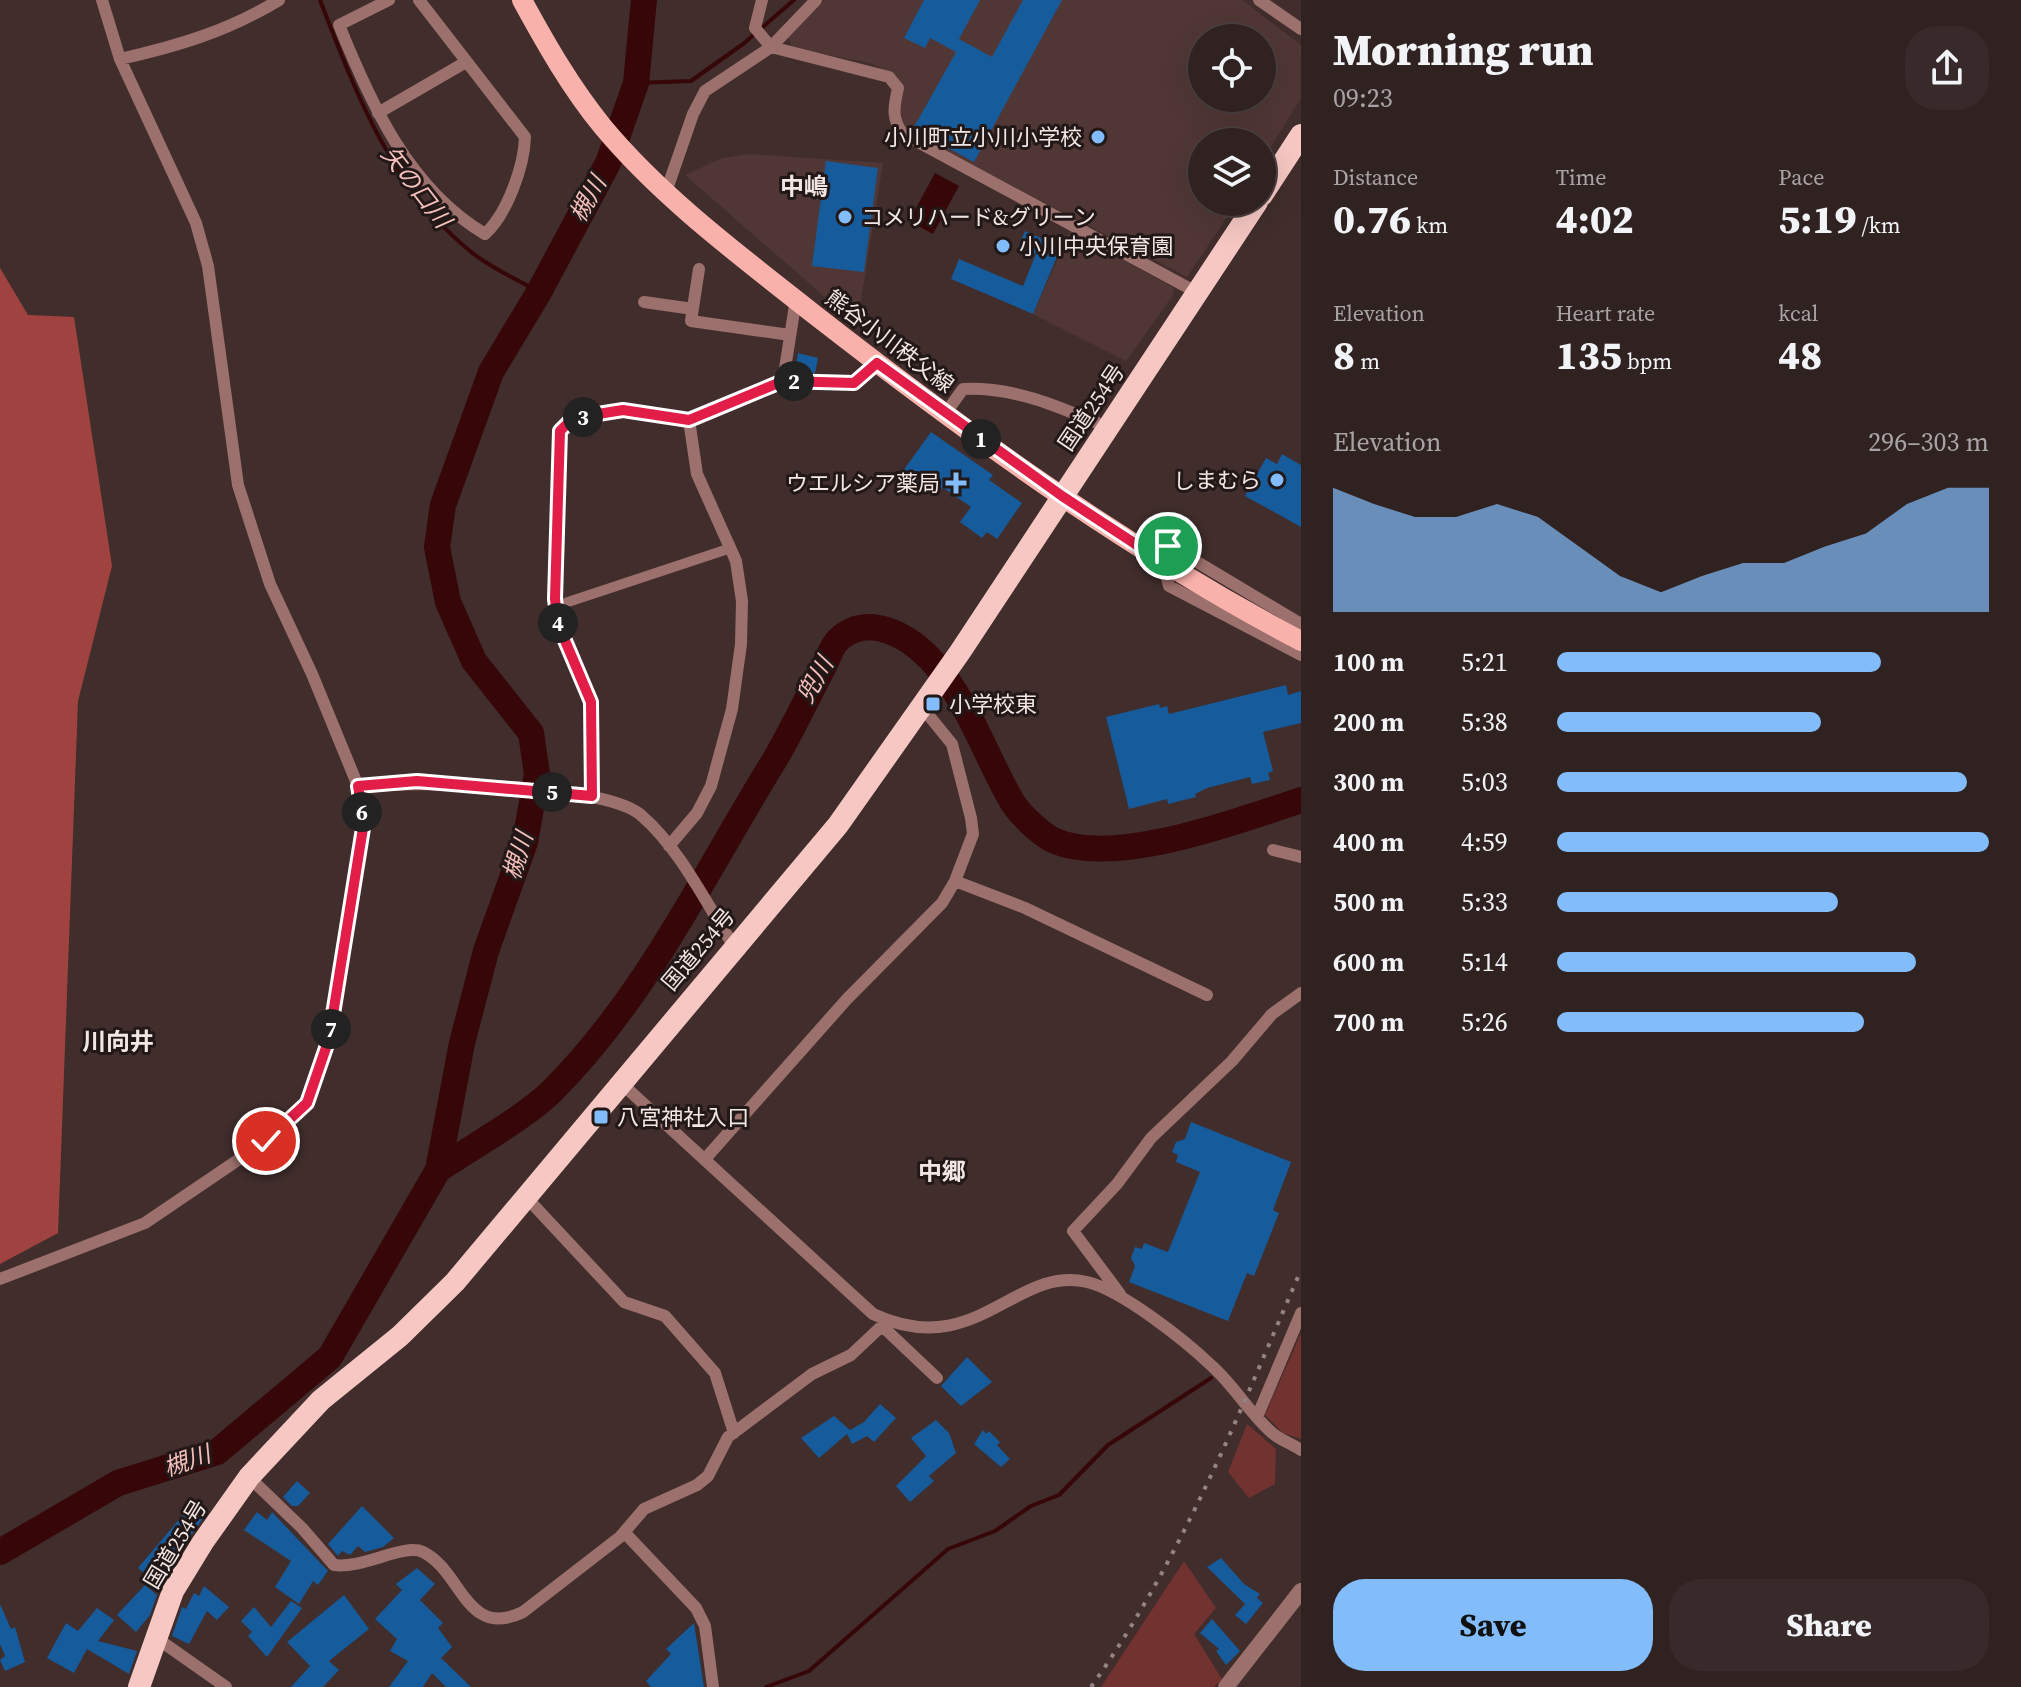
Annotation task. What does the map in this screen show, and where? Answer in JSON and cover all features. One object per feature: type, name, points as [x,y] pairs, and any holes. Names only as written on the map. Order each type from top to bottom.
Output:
[{"type":"highway","points":[[1276,173],[1301,135]]},
{"type":"highway","name":"国道254号","points":[[139,1687],[173,1591],[249,1477],[321,1400],[400,1336],[455,1282],[838,825],[960,652],[1248,216]]},
{"type":"main road","name":"熊谷小川秩父線","points":[[522,0],[578,94],[606,130],[660,186],[796,299],[945,414],[1062,496],[1163,562],[1301,641]]},
{"type":"street","points":[[0,1279],[145,1223],[266,1141],[307,1103],[329,1039],[364,822],[358,786],[259,556],[235,470],[208,266],[196,223],[120,59],[102,0]]},
{"type":"street","points":[[120,59],[190,43],[248,19],[279,0]]},
{"type":"street","points":[[389,0],[339,25],[378,113],[422,178],[463,221],[485,234],[498,222],[525,150],[525,137],[419,0]]},
{"type":"street","points":[[762,0],[755,28],[771,47],[889,77],[898,88],[893,112],[903,134],[1198,293]]},
{"type":"street","points":[[660,186],[705,91],[771,47],[816,0]]},
{"type":"street","points":[[1259,0],[1301,29]]},
{"type":"street","points":[[378,113],[466,62]]},
{"type":"street","points":[[699,269],[691,321],[790,335]]},
{"type":"street","points":[[783,381],[796,299]]},
{"type":"street","points":[[644,302],[693,309]]},
{"type":"street","points":[[589,796],[591,702],[565,643],[556,606],[560,431],[573,418],[623,410],[689,420],[783,381],[854,383],[877,363]]},
{"type":"street","points":[[945,414],[963,389],[986,388],[1030,394],[1109,428]]},
{"type":"street","points":[[672,850],[711,786],[739,677],[742,601],[731,548],[697,474],[689,420]]},
{"type":"street","points":[[1140,547],[1168,546],[1177,550],[1301,624]]},
{"type":"street","points":[[556,606],[731,548]]},
{"type":"street","points":[[1163,562],[1169,586],[1301,655]]},
{"type":"street","points":[[705,1159],[847,999],[942,903],[955,881],[973,834],[971,818],[952,744],[923,704]]},
{"type":"street","points":[[358,786],[417,781],[497,787],[589,796],[633,809],[672,850],[734,946]]},
{"type":"street","points":[[1273,850],[1301,857]]},
{"type":"street","points":[[955,881],[1025,908],[1207,995]]},
{"type":"street","points":[[1122,1297],[1073,1231],[1117,1184],[1151,1138],[1232,1061],[1272,1014],[1301,993]]},
{"type":"street","points":[[621,1083],[856,1300],[885,1323],[937,1378]]},
{"type":"street","points":[[526,1197],[624,1302],[665,1316],[715,1373],[734,1433]]},
{"type":"street","points":[[885,1323],[930,1329],[959,1325],[1058,1281],[1086,1282],[1122,1297],[1212,1366],[1280,1439],[1301,1450]]},
{"type":"street","points":[[1257,1417],[1301,1313]]},
{"type":"street","points":[[249,1477],[302,1528],[334,1565],[348,1567],[375,1562],[408,1549],[423,1552],[481,1615],[493,1620],[508,1619],[523,1612],[624,1532],[644,1509],[697,1485],[708,1476],[720,1448],[734,1433],[812,1374],[851,1355],[885,1323]]},
{"type":"street","points":[[624,1532],[696,1608],[705,1626],[713,1687]]},
{"type":"street","points":[[1226,1687],[1301,1591]]},
{"type":"street","points":[[155,1637],[226,1687]]},
{"type":"shaded area","name":"小川町立小川小学校","points":[[824,0],[1242,0],[1273,24],[1188,24],[1188,112],[1276,112],[1276,26],[1301,45],[1301,98],[1276,138],[1276,128],[1188,128],[1188,216],[1228,216],[1187,277],[909,132],[899,117],[904,88],[891,73],[870,63],[792,48],[788,37]]},
{"type":"shaded area","points":[[750,154],[883,163],[857,325],[685,175],[722,158]]},
{"type":"shaded area","points":[[935,173],[959,186],[933,234],[909,221]]},
{"type":"shaded area","points":[[1070,231],[1174,288],[1173,295],[1126,361],[1033,314]]},
{"type":"shaded area","points":[[0,268],[28,315],[74,317],[112,566],[78,701],[58,1233],[0,1264]]},
{"type":"shaded area","points":[[1301,1333],[1301,1439],[1283,1433],[1265,1415]]},
{"type":"shaded area","points":[[1247,1424],[1276,1449],[1275,1484],[1249,1498],[1228,1472]]},
{"type":"shaded area","points":[[1184,1561],[1216,1608],[1194,1634],[1222,1679],[1214,1687],[1101,1687]]},
{"type":"building","points":[[924,0],[980,0],[959,39],[992,57],[1023,0],[1062,0],[974,162],[913,129],[956,52],[930,38],[925,48],[904,38]]},
{"type":"building","name":"コメリハード&グリーン","points":[[826,161],[878,168],[864,272],[812,266]]},
{"type":"building","points":[[1025,231],[1061,247],[1033,314],[951,279],[959,259],[1023,286],[1036,254],[1018,247]]},
{"type":"building","points":[[798,353],[818,358],[815,373],[795,370]]},
{"type":"building","name":"ウエルシア薬局","points":[[931,432],[993,475],[989,480],[1022,503],[997,539],[987,532],[982,538],[960,522],[971,507],[945,489],[922,485],[903,471]]},
{"type":"building","name":"しまむら","points":[[1282,454],[1301,465],[1301,527],[1245,496],[1266,458],[1277,464]]},
{"type":"building","points":[[1286,685],[1288,695],[1301,691],[1301,723],[1263,732],[1273,771],[1268,773],[1270,780],[1252,784],[1250,777],[1207,788],[1195,794],[1196,797],[1168,804],[1167,799],[1129,809],[1106,717],[1159,704],[1160,708],[1167,706],[1169,714]]},
{"type":"building","points":[[1191,1122],[1291,1162],[1273,1210],[1279,1213],[1254,1276],[1247,1273],[1228,1321],[1129,1282],[1135,1266],[1131,1258],[1135,1247],[1142,1249],[1144,1243],[1168,1252],[1200,1172],[1176,1162],[1178,1155],[1172,1152],[1176,1142],[1185,1139]]},
{"type":"building","points":[[967,1357],[992,1382],[961,1406],[941,1386]]},
{"type":"building","points":[[880,1404],[896,1418],[874,1442],[867,1436],[852,1444],[847,1434],[819,1458],[801,1438],[834,1416],[850,1430],[864,1422]]},
{"type":"building","points":[[936,1420],[949,1433],[956,1453],[929,1476],[934,1481],[910,1502],[896,1486],[926,1456],[911,1438]]},
{"type":"building","points":[[983,1430],[986,1434],[989,1431],[1000,1442],[997,1445],[1010,1459],[1001,1467],[974,1444]]},
{"type":"building","points":[[297,1481],[310,1493],[298,1506],[292,1506],[283,1497]]},
{"type":"building","points":[[193,1503],[206,1514],[158,1584],[138,1568]]},
{"type":"building","points":[[362,1506],[394,1538],[383,1547],[365,1552],[358,1546],[350,1555],[342,1551],[338,1556],[328,1544]]},
{"type":"building","points":[[257,1512],[267,1520],[272,1512],[328,1571],[318,1585],[313,1581],[299,1604],[275,1587],[291,1561],[244,1530]]},
{"type":"building","points":[[1221,1558],[1244,1584],[1260,1594],[1257,1598],[1263,1603],[1246,1624],[1235,1615],[1245,1604],[1207,1567]]},
{"type":"building","points":[[417,1568],[435,1584],[420,1600],[443,1623],[438,1628],[452,1647],[441,1658],[471,1687],[446,1687],[432,1673],[423,1687],[389,1687],[408,1661],[390,1651],[397,1639],[375,1619],[402,1590],[396,1584]]},
{"type":"building","points":[[145,1585],[157,1595],[150,1615],[136,1632],[117,1615]]},
{"type":"building","points":[[204,1586],[229,1607],[217,1620],[207,1611],[189,1644],[172,1636],[182,1607],[186,1609],[194,1593],[199,1596]]},
{"type":"building","points":[[344,1595],[369,1629],[329,1661],[339,1670],[323,1687],[291,1687],[310,1666],[287,1642]]},
{"type":"building","points":[[291,1601],[302,1608],[267,1657],[248,1636],[252,1632],[241,1621],[254,1607],[271,1627]]},
{"type":"building","points":[[0,1604],[11,1629],[15,1627],[25,1662],[5,1671],[0,1660],[5,1656],[0,1644]]},
{"type":"building","points":[[97,1608],[114,1620],[98,1641],[137,1651],[129,1674],[87,1649],[74,1673],[47,1658],[66,1623],[78,1631]]},
{"type":"building","points":[[1212,1619],[1240,1651],[1226,1665],[1216,1651],[1219,1649],[1200,1633]]},
{"type":"building","points":[[694,1623],[704,1687],[651,1687],[646,1681],[671,1654],[666,1649]]},
{"type":"waterway","name":"矢の口川","points":[[320,0],[378,136],[418,197],[470,251],[539,292]]},
{"type":"waterway","name":"槻川","points":[[0,1552],[118,1483],[217,1452],[330,1357],[438,1170],[462,1043],[486,951],[525,842],[537,774],[531,733],[474,661],[448,602],[437,547],[443,505],[491,372],[539,292],[608,163],[636,83],[644,0]]},
{"type":"waterway","points":[[636,83],[691,81],[743,44],[794,0]]},
{"type":"waterway","name":"兜川","points":[[438,1170],[541,1101],[586,1054],[617,1015],[672,933],[774,761],[834,645],[851,631],[864,628],[889,631],[913,644],[932,661],[966,710],[1013,804],[1036,828],[1055,841],[1081,848],[1144,845],[1213,829],[1301,800]]},
{"type":"waterway","points":[[766,1687],[809,1671],[948,1549],[995,1531],[1031,1506],[1059,1495],[1108,1445],[1211,1378]]},
{"type":"railway","points":[[1091,1687],[1124,1638],[1181,1537],[1301,1270]]},
{"type":"place","name":"小川町立小川小学校","points":[[1098,137]]},
{"type":"place","name":"コメリハード&グリーン","points":[[845,217]]},
{"type":"place","name":"小川中央保育園","points":[[1003,246]]},
{"type":"place","name":"しまむら","points":[[1277,480]]},
{"type":"place","name":"ウエルシア薬局","points":[[956,483]]},
{"type":"place","name":"小学校東","points":[[933,704]]},
{"type":"place","name":"八宮神社入口","points":[[601,1117]]},
{"type":"district","name":"中嶋","points":[[804,187]]},
{"type":"district","name":"川向井","points":[[118,1042]]},
{"type":"district","name":"中郷","points":[[942,1172]]},
{"type":"route","points":[[266,1141],[307,1103],[329,1039],[364,822],[358,786],[417,781],[592,796],[591,702],[558,624],[555,599],[560,431],[573,418],[623,410],[689,420],[783,381],[854,383],[877,363],[1062,496],[1140,547],[1168,546]]}]
